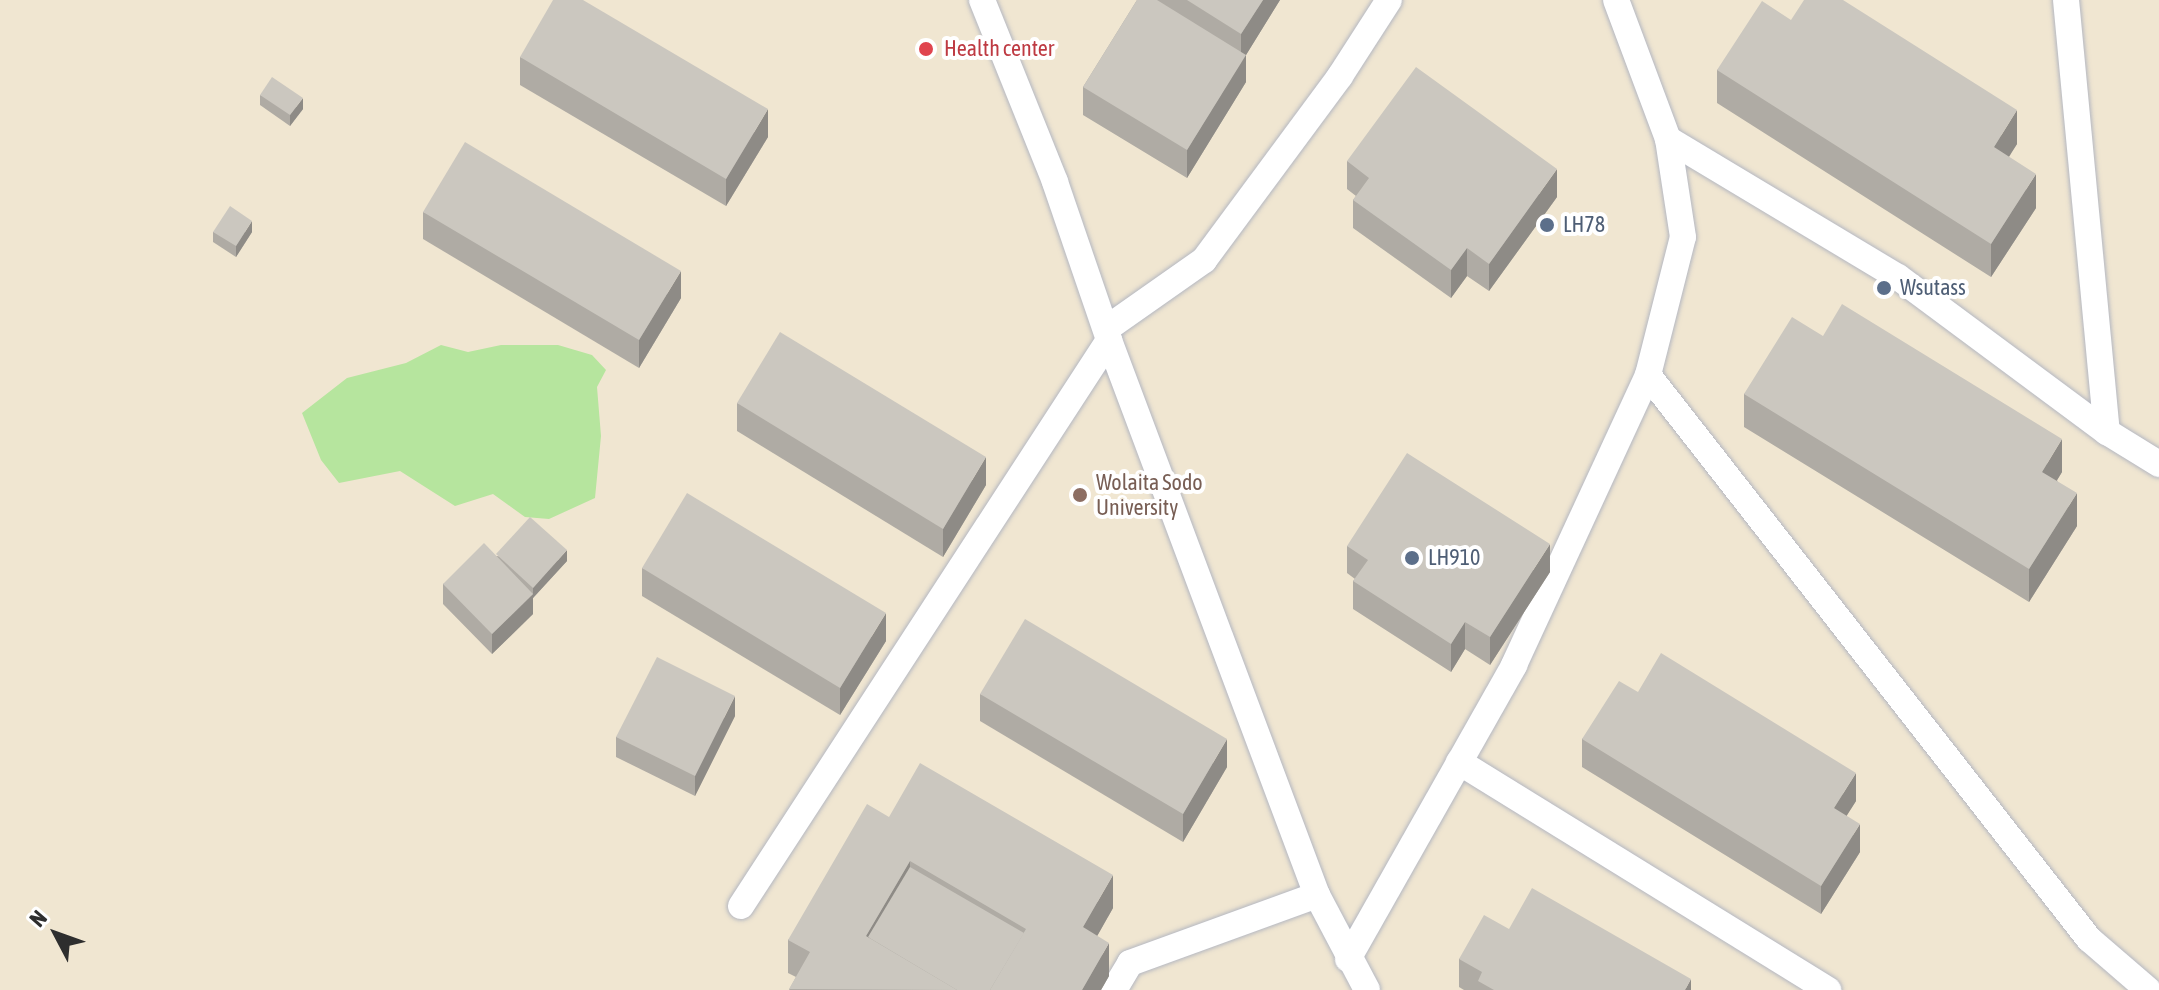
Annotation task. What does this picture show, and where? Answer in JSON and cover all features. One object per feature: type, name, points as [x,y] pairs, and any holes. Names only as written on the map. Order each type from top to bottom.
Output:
[{"type":"lane","points":[[982,0],[1055,182],[1108,334],[1317,895],[1367,990]]},
{"type":"lane","points":[[741,906],[1108,334],[1204,260],[1389,0]]},
{"type":"lane","points":[[1348,959],[1514,665],[1648,375],[1683,237],[1668,139],[1616,0]]},
{"type":"lane","points":[[2066,0],[2107,432]]},
{"type":"lane","points":[[1668,139],[1898,277],[2107,432],[2159,464]]},
{"type":"lane","points":[[1648,375],[2089,939],[2148,990]]},
{"type":"lane","points":[[1459,762],[1828,990]]},
{"type":"lane","points":[[1114,990],[1130,963],[1317,895]]},
{"type":"shaded area","name":"Wolaita Sodo University","points":[[0,0],[2159,0],[2159,990],[0,990]]},
{"type":"green space","points":[[441,345],[468,352],[501,345],[558,345],[592,355],[606,370],[597,387],[601,436],[595,498],[549,519],[525,517],[493,494],[455,506],[400,471],[339,483],[321,460],[302,413],[347,378],[406,363]]},
{"type":"building","points":[[553,0],[583,0],[768,109],[726,179],[520,57]]},
{"type":"building","points":[[1137,0],[1157,0],[1246,55],[1187,150],[1083,87]]},
{"type":"building","points":[[1187,0],[1263,0],[1241,34]]},
{"type":"building","points":[[1804,0],[1843,0],[2017,110],[1994,147],[2036,174],[1991,244],[1717,70],[1762,1],[1791,20]]},
{"type":"building","points":[[1416,67],[1557,169],[1489,264],[1467,248],[1451,270],[1353,200],[1369,178],[1347,161]]},
{"type":"building","points":[[272,77],[303,98],[290,115],[260,95]]},
{"type":"building","points":[[465,142],[681,271],[639,340],[423,212]]},
{"type":"building","points":[[230,206],[252,221],[236,246],[213,232]]},
{"type":"building","points":[[1842,304],[2062,439],[2042,472],[2077,493],[2029,569],[1744,394],[1792,317],[1823,336]]},
{"type":"building","points":[[780,332],[986,457],[943,529],[737,403]]},
{"type":"building","points":[[1407,453],[1550,544],[1490,637],[1465,622],[1451,644],[1353,581],[1368,560],[1347,546]]},
{"type":"building","points":[[687,493],[886,613],[840,688],[642,568]]},
{"type":"building","points":[[530,517],[567,550],[533,588],[496,554]]},
{"type":"building","points":[[484,543],[533,594],[492,634],[443,584]]},
{"type":"building","points":[[1025,619],[1227,739],[1183,814],[980,694]]},
{"type":"building","points":[[1661,653],[1856,773],[1834,808],[1860,824],[1821,886],[1582,739],[1619,681],[1638,692]]},
{"type":"building","points":[[657,657],[735,696],[695,776],[616,737]]},
{"type":"building","points":[[920,763],[1113,875],[1083,927],[1109,943],[1082,990],[990,990],[1026,929],[910,861],[866,936],[957,990],[789,989],[810,952],[788,940],[867,804],[889,817]]},
{"type":"building","points":[[910,867],[1024,933],[990,990],[957,990],[868,937]]},
{"type":"building","points":[[1532,888],[1691,979],[1685,990],[1494,990],[1478,981],[1482,972],[1459,959],[1484,915],[1509,929]]},
{"type":"place","name":"Health center","points":[[926,49]]},
{"type":"place","name":"LH78","points":[[1547,225]]},
{"type":"place","name":"Wsutass","points":[[1884,288]]},
{"type":"place","name":"Wolaita Sodo University","points":[[1080,495]]},
{"type":"place","name":"LH910","points":[[1412,558]]}]
